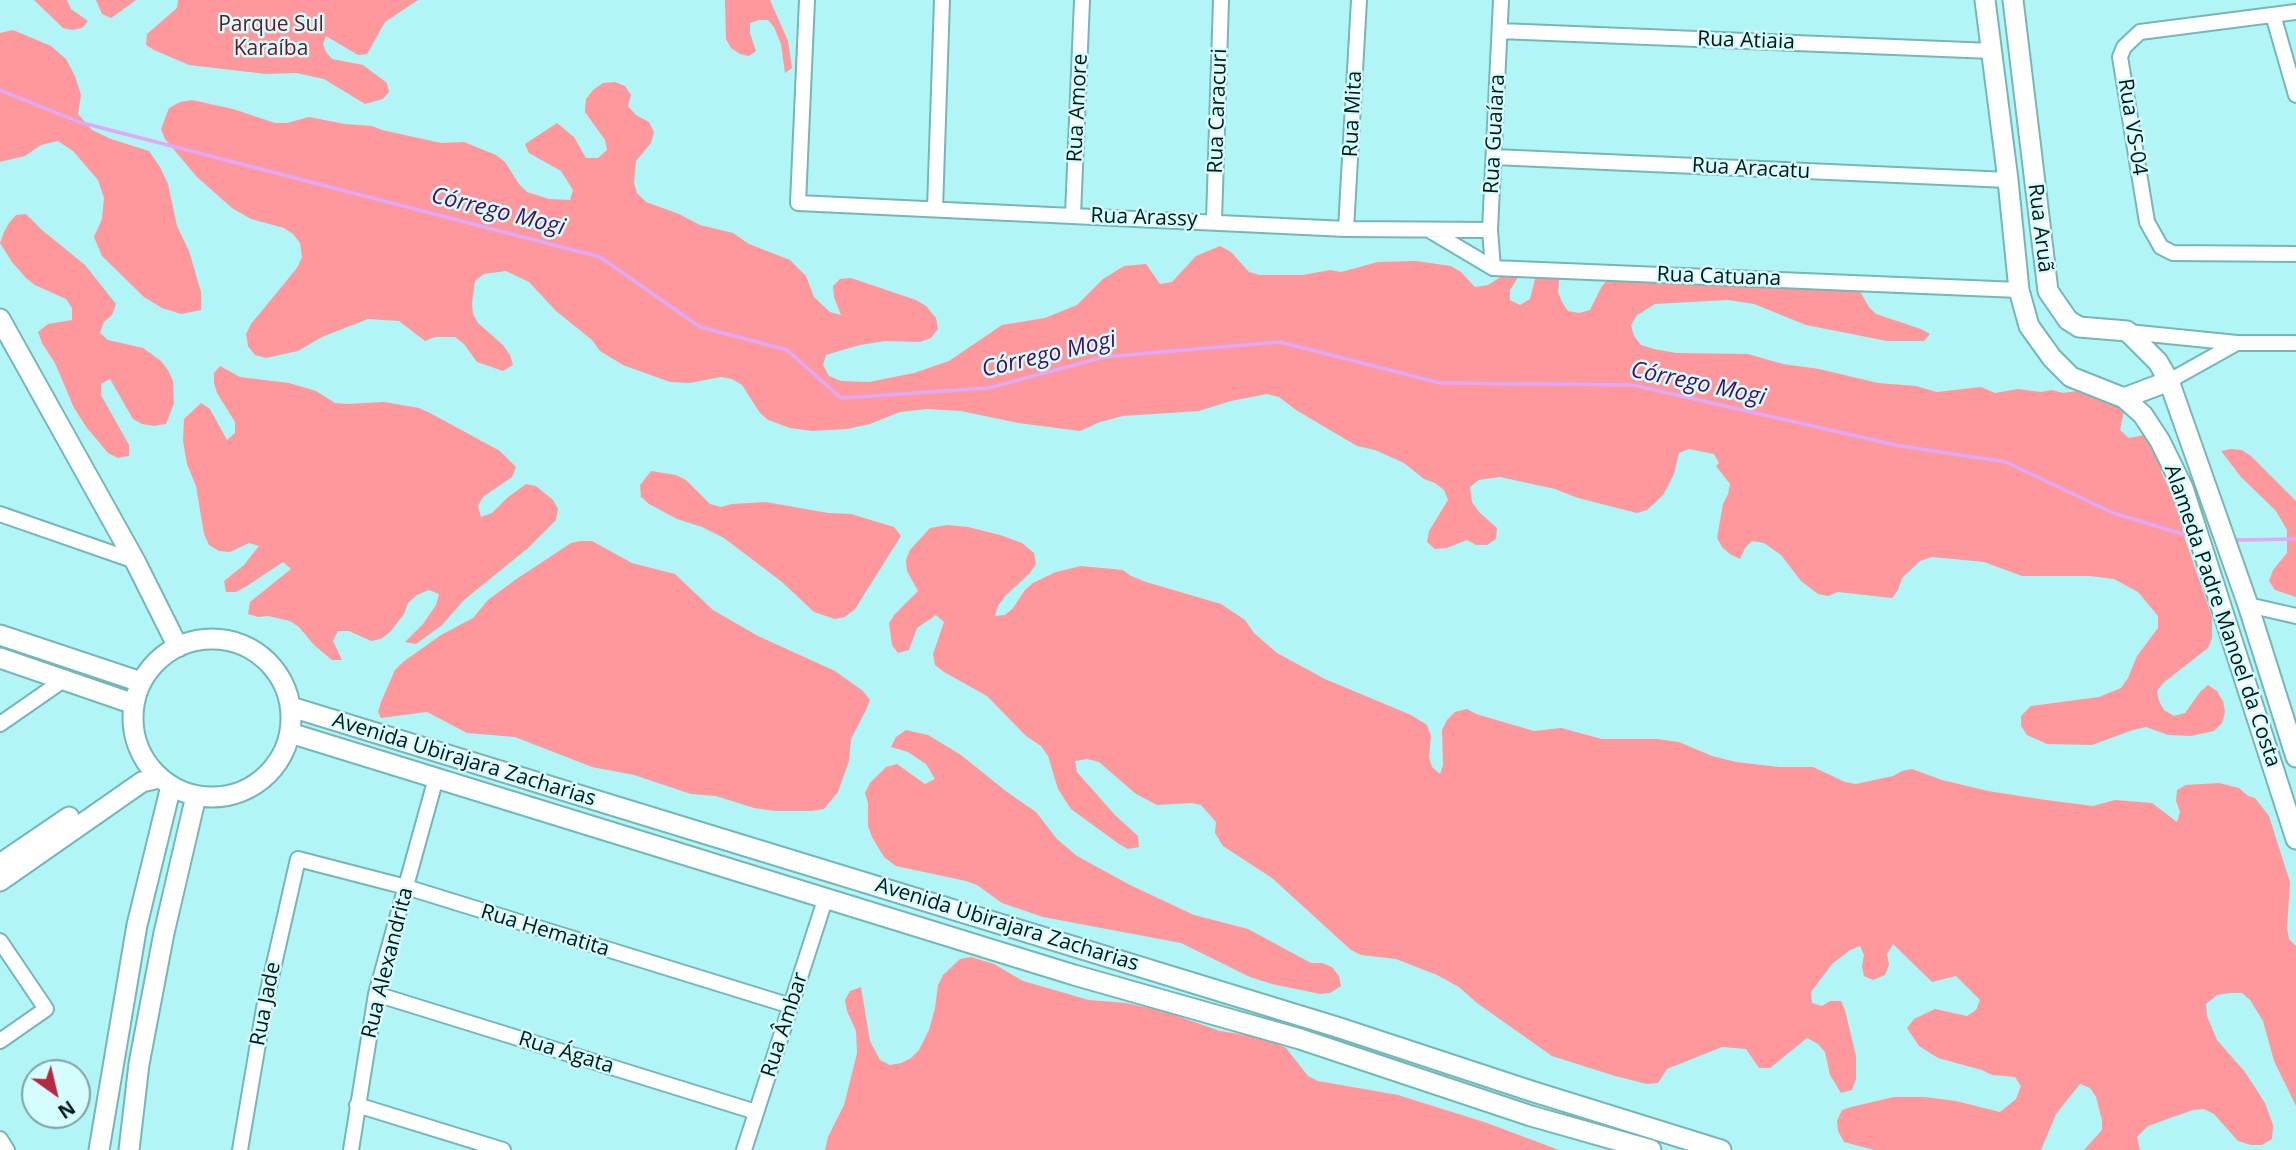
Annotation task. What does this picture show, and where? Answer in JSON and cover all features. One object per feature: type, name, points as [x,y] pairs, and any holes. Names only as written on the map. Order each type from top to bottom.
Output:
[{"type":"main road","name":"Rua Aruã","points":[[1985,0],[2019,290]]},
{"type":"main road","name":"Rua Aruã","points":[[2013,0],[2048,291],[2068,320],[2079,327],[2127,331]]},
{"type":"main road","points":[[2000,116],[2025,113]]},
{"type":"main road","name":"Alameda Padre Manoel da Costa","points":[[2019,290],[2029,326],[2052,358],[2071,377],[2124,398],[2143,415],[2161,441],[2183,488],[2296,839]]},
{"type":"main road","points":[[0,319],[135,561],[178,647]]},
{"type":"main road","name":"Alameda Padre Manoel da Costa","points":[[2127,331],[2158,362],[2169,381],[2248,606],[2296,757]]},
{"type":"main road","points":[[2124,398],[2169,381]]},
{"type":"main road","points":[[0,635],[141,682]]},
{"type":"main road","points":[[0,881],[142,782],[165,782],[196,796],[217,797],[237,793],[256,784],[283,752],[290,733],[291,707],[282,682],[273,667],[260,655],[246,646],[229,641],[195,641],[178,647],[157,662],[141,682],[134,704],[134,733],[144,758],[165,782]]},
{"type":"main road","points":[[0,658],[134,704]]},
{"type":"main road","name":"Avenida Ubirajara Zacharias","points":[[291,707],[1340,1027],[1531,1091],[1721,1150]]},
{"type":"main road","name":"Avenida Ubirajara Zacharias","points":[[290,733],[825,900],[1300,1039],[1531,1116],[1651,1150]]},
{"type":"main road","points":[[0,864],[131,775],[144,758]]},
{"type":"main road","points":[[99,1150],[137,925],[165,782]]},
{"type":"main road","points":[[133,1149],[139,1064],[164,933],[196,796]]},
{"type":"main road","points":[[114,1059],[131,1059],[139,1064]]},
{"type":"street","name":"Rua Arassy","points":[[807,0],[798,203],[1346,229],[1490,230]]},
{"type":"street","points":[[935,209],[942,0]]},
{"type":"street","name":"Rua Amore","points":[[1073,215],[1083,0]]},
{"type":"street","name":"Rua Caracuri","points":[[1214,221],[1222,0]]},
{"type":"street","name":"Rua Mita","points":[[1346,229],[1359,0]]},
{"type":"street","name":"Rua Guaíara","points":[[1493,268],[1490,230],[1501,0]]},
{"type":"street","name":"Rua VS-04","points":[[2296,12],[2140,32],[2124,47],[2120,57],[2147,222],[2161,247],[2173,253],[2296,254]]},
{"type":"street","points":[[2273,15],[2296,95]]},
{"type":"street","name":"Rua Atiaia","points":[[1500,31],[1992,51]]},
{"type":"street","name":"Rua Aracatu","points":[[1494,157],[2008,180]]},
{"type":"street","name":"Rua Catuana","points":[[1429,230],[1493,268],[2019,290]]},
{"type":"street","name":"Rua Aruã","points":[[2127,331],[2237,343],[2296,343]]},
{"type":"street","points":[[2169,381],[2237,343]]},
{"type":"street","points":[[0,514],[135,561]]},
{"type":"street","points":[[2248,606],[2296,616]]},
{"type":"street","points":[[0,724],[65,679]]},
{"type":"street","name":"Rua Alexandrita","points":[[351,1150],[376,994],[436,778]]},
{"type":"street","name":"Rua Hematita","points":[[298,859],[406,887],[791,1006]]},
{"type":"street","name":"Rua Jade","points":[[240,1150],[264,1009],[298,859]]},
{"type":"street","name":"Rua Âmbar","points":[[744,1150],[825,900]]},
{"type":"street","points":[[0,942],[46,1009],[0,1041]]},
{"type":"street","name":"Rua Ágata","points":[[376,994],[756,1112]]},
{"type":"street","points":[[357,1105],[503,1150]]},
{"type":"street","points":[[0,1139],[7,1150]]},
{"type":"green space","points":[[34,0],[67,0],[71,9],[88,21],[82,28],[63,28]]},
{"type":"green space","points":[[96,0],[136,0],[111,18],[102,14]]},
{"type":"green space","name":"Parque Sul Karaíba","points":[[178,0],[418,0],[385,22],[367,54],[358,55],[326,36],[323,44],[332,59],[363,65],[387,83],[389,92],[383,99],[365,104],[324,79],[296,73],[266,74],[189,65],[154,50],[146,45],[147,34],[177,8]]},
{"type":"green space","points":[[725,0],[770,0],[788,41],[792,68],[785,73],[781,44],[768,20],[750,23],[756,51],[749,56],[731,48],[726,39]]},
{"type":"green space","points":[[13,30],[51,46],[66,59],[81,95],[78,114],[92,130],[149,151],[160,167],[168,184],[177,226],[189,251],[201,292],[201,310],[181,314],[162,308],[144,297],[102,256],[94,237],[102,219],[104,198],[98,180],[73,151],[58,141],[41,145],[25,156],[0,162],[0,33]]},
{"type":"green space","points":[[615,82],[625,86],[631,95],[628,106],[636,115],[649,122],[654,132],[651,143],[636,161],[634,183],[637,193],[646,202],[700,225],[733,233],[749,244],[790,260],[806,276],[814,297],[830,312],[841,315],[833,286],[840,279],[851,278],[916,300],[926,306],[936,318],[938,329],[931,338],[920,342],[885,341],[826,355],[823,365],[829,376],[841,381],[869,382],[914,373],[949,361],[1002,325],[1045,318],[1077,305],[1103,279],[1124,266],[1146,264],[1160,284],[1172,282],[1196,256],[1220,246],[1231,252],[1249,272],[1260,275],[1303,275],[1330,270],[1341,272],[1378,262],[1416,261],[1451,266],[1475,287],[1488,285],[1499,278],[1502,272],[1520,274],[1510,290],[1510,300],[1520,305],[1530,299],[1536,275],[1554,272],[1559,281],[1558,292],[1562,302],[1568,311],[1579,313],[1590,310],[1609,278],[1664,283],[1684,278],[1858,288],[1876,314],[1930,334],[1924,341],[1887,341],[1806,325],[1754,304],[1728,300],[1655,304],[1637,315],[1631,325],[1634,336],[1641,345],[1676,353],[1748,354],[1783,364],[1819,369],[1878,383],[1916,386],[1937,392],[1981,387],[1995,393],[2018,389],[2063,393],[2085,390],[2096,393],[2124,410],[2120,430],[2129,438],[2149,434],[2163,462],[2161,472],[2181,512],[2183,533],[2212,617],[2212,638],[2208,648],[2163,683],[2157,691],[2159,701],[2164,710],[2174,716],[2185,713],[2208,685],[2217,691],[2223,701],[2225,712],[2222,723],[2214,731],[2191,736],[2168,735],[2146,727],[2092,745],[2047,744],[2027,735],[2021,726],[2021,716],[2031,706],[2099,697],[2121,688],[2137,656],[2158,628],[2158,616],[2138,592],[2114,579],[2090,576],[2022,576],[1984,562],[1932,557],[1920,561],[1902,578],[1892,598],[1838,592],[1828,596],[1818,594],[1801,581],[1781,555],[1764,543],[1752,541],[1740,559],[1722,547],[1717,538],[1723,504],[1730,484],[1716,466],[1719,463],[1714,454],[1689,449],[1679,453],[1674,474],[1663,495],[1647,510],[1637,513],[1578,498],[1555,489],[1500,477],[1479,480],[1470,487],[1472,502],[1497,528],[1496,539],[1487,545],[1476,545],[1467,540],[1447,548],[1435,549],[1427,542],[1429,531],[1448,500],[1444,490],[1404,463],[1375,450],[1357,446],[1279,397],[1267,394],[1199,411],[1123,416],[1080,431],[1018,423],[961,411],[927,409],[900,412],[870,424],[847,429],[812,431],[790,428],[768,420],[760,413],[742,385],[732,379],[721,377],[690,383],[670,382],[623,365],[600,351],[592,340],[556,311],[529,282],[506,271],[484,274],[475,281],[472,303],[473,314],[478,323],[503,345],[510,355],[513,365],[503,371],[477,362],[464,344],[455,337],[435,337],[425,341],[399,321],[368,319],[322,337],[298,351],[266,358],[255,355],[248,346],[246,334],[251,324],[297,268],[302,257],[300,243],[284,228],[251,219],[232,208],[197,177],[165,139],[161,129],[169,108],[192,100],[233,109],[275,123],[309,117],[372,126],[441,143],[464,142],[496,155],[505,162],[527,192],[549,199],[570,200],[573,190],[561,171],[529,153],[525,144],[557,123],[574,137],[586,158],[598,158],[607,150],[605,140],[585,112],[586,99],[603,83]]},
{"type":"green space","points":[[26,214],[85,265],[116,304],[100,333],[108,340],[143,348],[161,361],[173,381],[174,403],[166,424],[154,426],[133,419],[110,379],[101,384],[101,395],[129,445],[129,456],[118,458],[108,453],[87,428],[74,408],[55,363],[42,343],[38,332],[48,324],[72,320],[72,308],[66,299],[26,278],[0,243],[9,223],[16,215]]},
{"type":"green space","points":[[220,366],[240,377],[289,383],[316,391],[335,403],[384,402],[419,408],[430,413],[500,451],[516,467],[512,477],[483,497],[478,506],[481,517],[492,513],[526,484],[536,486],[553,500],[558,509],[556,520],[528,548],[464,600],[442,625],[416,644],[405,642],[423,624],[436,605],[439,594],[429,590],[408,603],[404,614],[381,639],[371,641],[349,631],[338,631],[333,641],[342,660],[332,660],[290,621],[248,614],[250,602],[291,569],[283,562],[236,592],[226,592],[224,581],[244,565],[259,546],[249,543],[230,552],[219,551],[209,545],[204,534],[196,486],[187,464],[183,441],[184,419],[201,403],[210,409],[227,440],[235,433],[235,422],[214,383],[214,373]]},
{"type":"green space","points":[[2242,450],[2251,456],[2296,501],[2296,597],[2275,590],[2269,581],[2273,570],[2287,553],[2287,530],[2276,511],[2241,477],[2221,451]]},
{"type":"green space","points":[[651,471],[676,475],[686,480],[710,504],[721,507],[766,502],[828,513],[851,514],[894,527],[901,536],[855,609],[845,617],[835,619],[814,612],[782,582],[724,538],[677,519],[649,504],[641,497],[640,485]]},
{"type":"green space","points":[[947,525],[1000,535],[1022,543],[1034,553],[1036,564],[1005,596],[995,616],[1005,615],[1033,583],[1056,572],[1081,566],[1123,570],[1146,582],[1221,604],[1245,620],[1254,633],[1277,653],[1325,679],[1411,715],[1427,725],[1431,736],[1429,757],[1432,767],[1440,774],[1443,765],[1442,730],[1455,712],[1467,709],[1534,731],[1561,728],[1602,739],[1657,739],[1679,742],[1712,756],[1736,762],[1779,767],[1813,767],[1845,782],[1856,784],[1912,769],[1942,780],[1988,791],[2046,800],[2093,806],[2115,800],[2152,803],[2177,822],[2180,812],[2176,801],[2177,790],[2186,785],[2219,783],[2239,788],[2255,798],[2269,816],[2290,882],[2287,928],[2289,939],[2296,946],[2296,1106],[2274,1061],[2263,1021],[2250,1000],[2242,993],[2230,993],[2217,995],[2206,1004],[2207,1016],[2217,1040],[2245,1072],[2265,1103],[2273,1125],[2272,1139],[2262,1145],[2238,1141],[2214,1114],[2204,1109],[2193,1110],[2148,1126],[2137,1137],[2140,1150],[2084,1150],[2102,1130],[2102,1120],[2096,1097],[2090,1088],[2080,1084],[2056,1114],[2041,1150],[1874,1150],[1844,1142],[1838,1131],[1837,1121],[1842,1110],[1851,1107],[1894,1097],[1924,1097],[1956,1101],[2000,1112],[2016,1099],[2021,1086],[2015,1077],[1992,1075],[1938,1058],[1919,1046],[1907,1028],[1914,1019],[1935,1009],[1967,1016],[1976,1010],[1980,1000],[1956,976],[1932,982],[1893,944],[1887,954],[1889,965],[1885,975],[1873,980],[1864,976],[1864,955],[1860,946],[1832,964],[1811,992],[1812,1003],[1822,1006],[1830,1001],[1841,1001],[1845,1010],[1856,1056],[1856,1079],[1852,1090],[1841,1093],[1830,1075],[1825,1052],[1807,1038],[1770,1068],[1759,1068],[1746,1049],[1722,1047],[1667,1069],[1658,1083],[1647,1084],[1552,1056],[1477,1003],[1459,987],[1437,975],[1396,959],[1361,955],[1351,950],[1272,878],[1223,846],[1215,833],[1216,822],[1201,805],[1157,805],[1136,794],[1099,762],[1087,759],[1075,761],[1077,772],[1115,815],[1138,836],[1139,847],[1128,849],[1119,844],[1071,809],[1058,789],[1048,756],[1041,746],[1026,736],[987,696],[935,665],[933,654],[944,622],[936,615],[917,628],[909,650],[898,653],[892,645],[889,623],[918,591],[907,571],[906,560],[910,550],[930,528]]},
{"type":"green space","points":[[592,541],[632,563],[675,574],[713,610],[758,636],[835,671],[863,691],[870,700],[851,739],[849,761],[838,792],[824,809],[775,811],[754,808],[716,796],[691,794],[634,775],[592,767],[515,737],[467,733],[427,712],[381,718],[378,712],[381,702],[395,670],[403,662],[441,635],[473,618],[488,600],[515,580],[571,543]]},
{"type":"green space","points":[[906,730],[928,735],[961,755],[1036,812],[1057,839],[1077,856],[1194,915],[1248,929],[1311,963],[1332,967],[1339,976],[1341,986],[1330,993],[1320,994],[1272,984],[1250,977],[1181,943],[1043,917],[1002,903],[977,885],[966,881],[896,866],[884,857],[872,837],[868,826],[865,793],[870,783],[886,767],[897,764],[925,784],[935,779],[926,764],[908,752],[891,747],[896,737]]},
{"type":"green space","points":[[971,957],[994,964],[1023,981],[1089,1000],[1126,1003],[1163,1011],[1220,1031],[1266,1038],[1286,1048],[1308,1076],[1318,1081],[1398,1095],[1487,1123],[1559,1150],[825,1150],[828,1137],[844,1105],[857,1053],[856,1031],[845,1000],[850,991],[861,987],[870,1041],[880,1060],[890,1065],[901,1063],[919,1050],[929,1030],[938,985],[943,975],[960,959]]},
{"type":"waterway","name":"Córrego Mogi","points":[[0,90],[79,122],[600,257],[700,327],[787,350],[841,398],[989,388],[1104,357],[1280,342],[1440,383],[1633,385],[1900,446],[2006,462],[2113,513],[2186,535]]},
{"type":"waterway","name":"Córrego Mogi","points":[[2237,540],[2296,539]]}]
